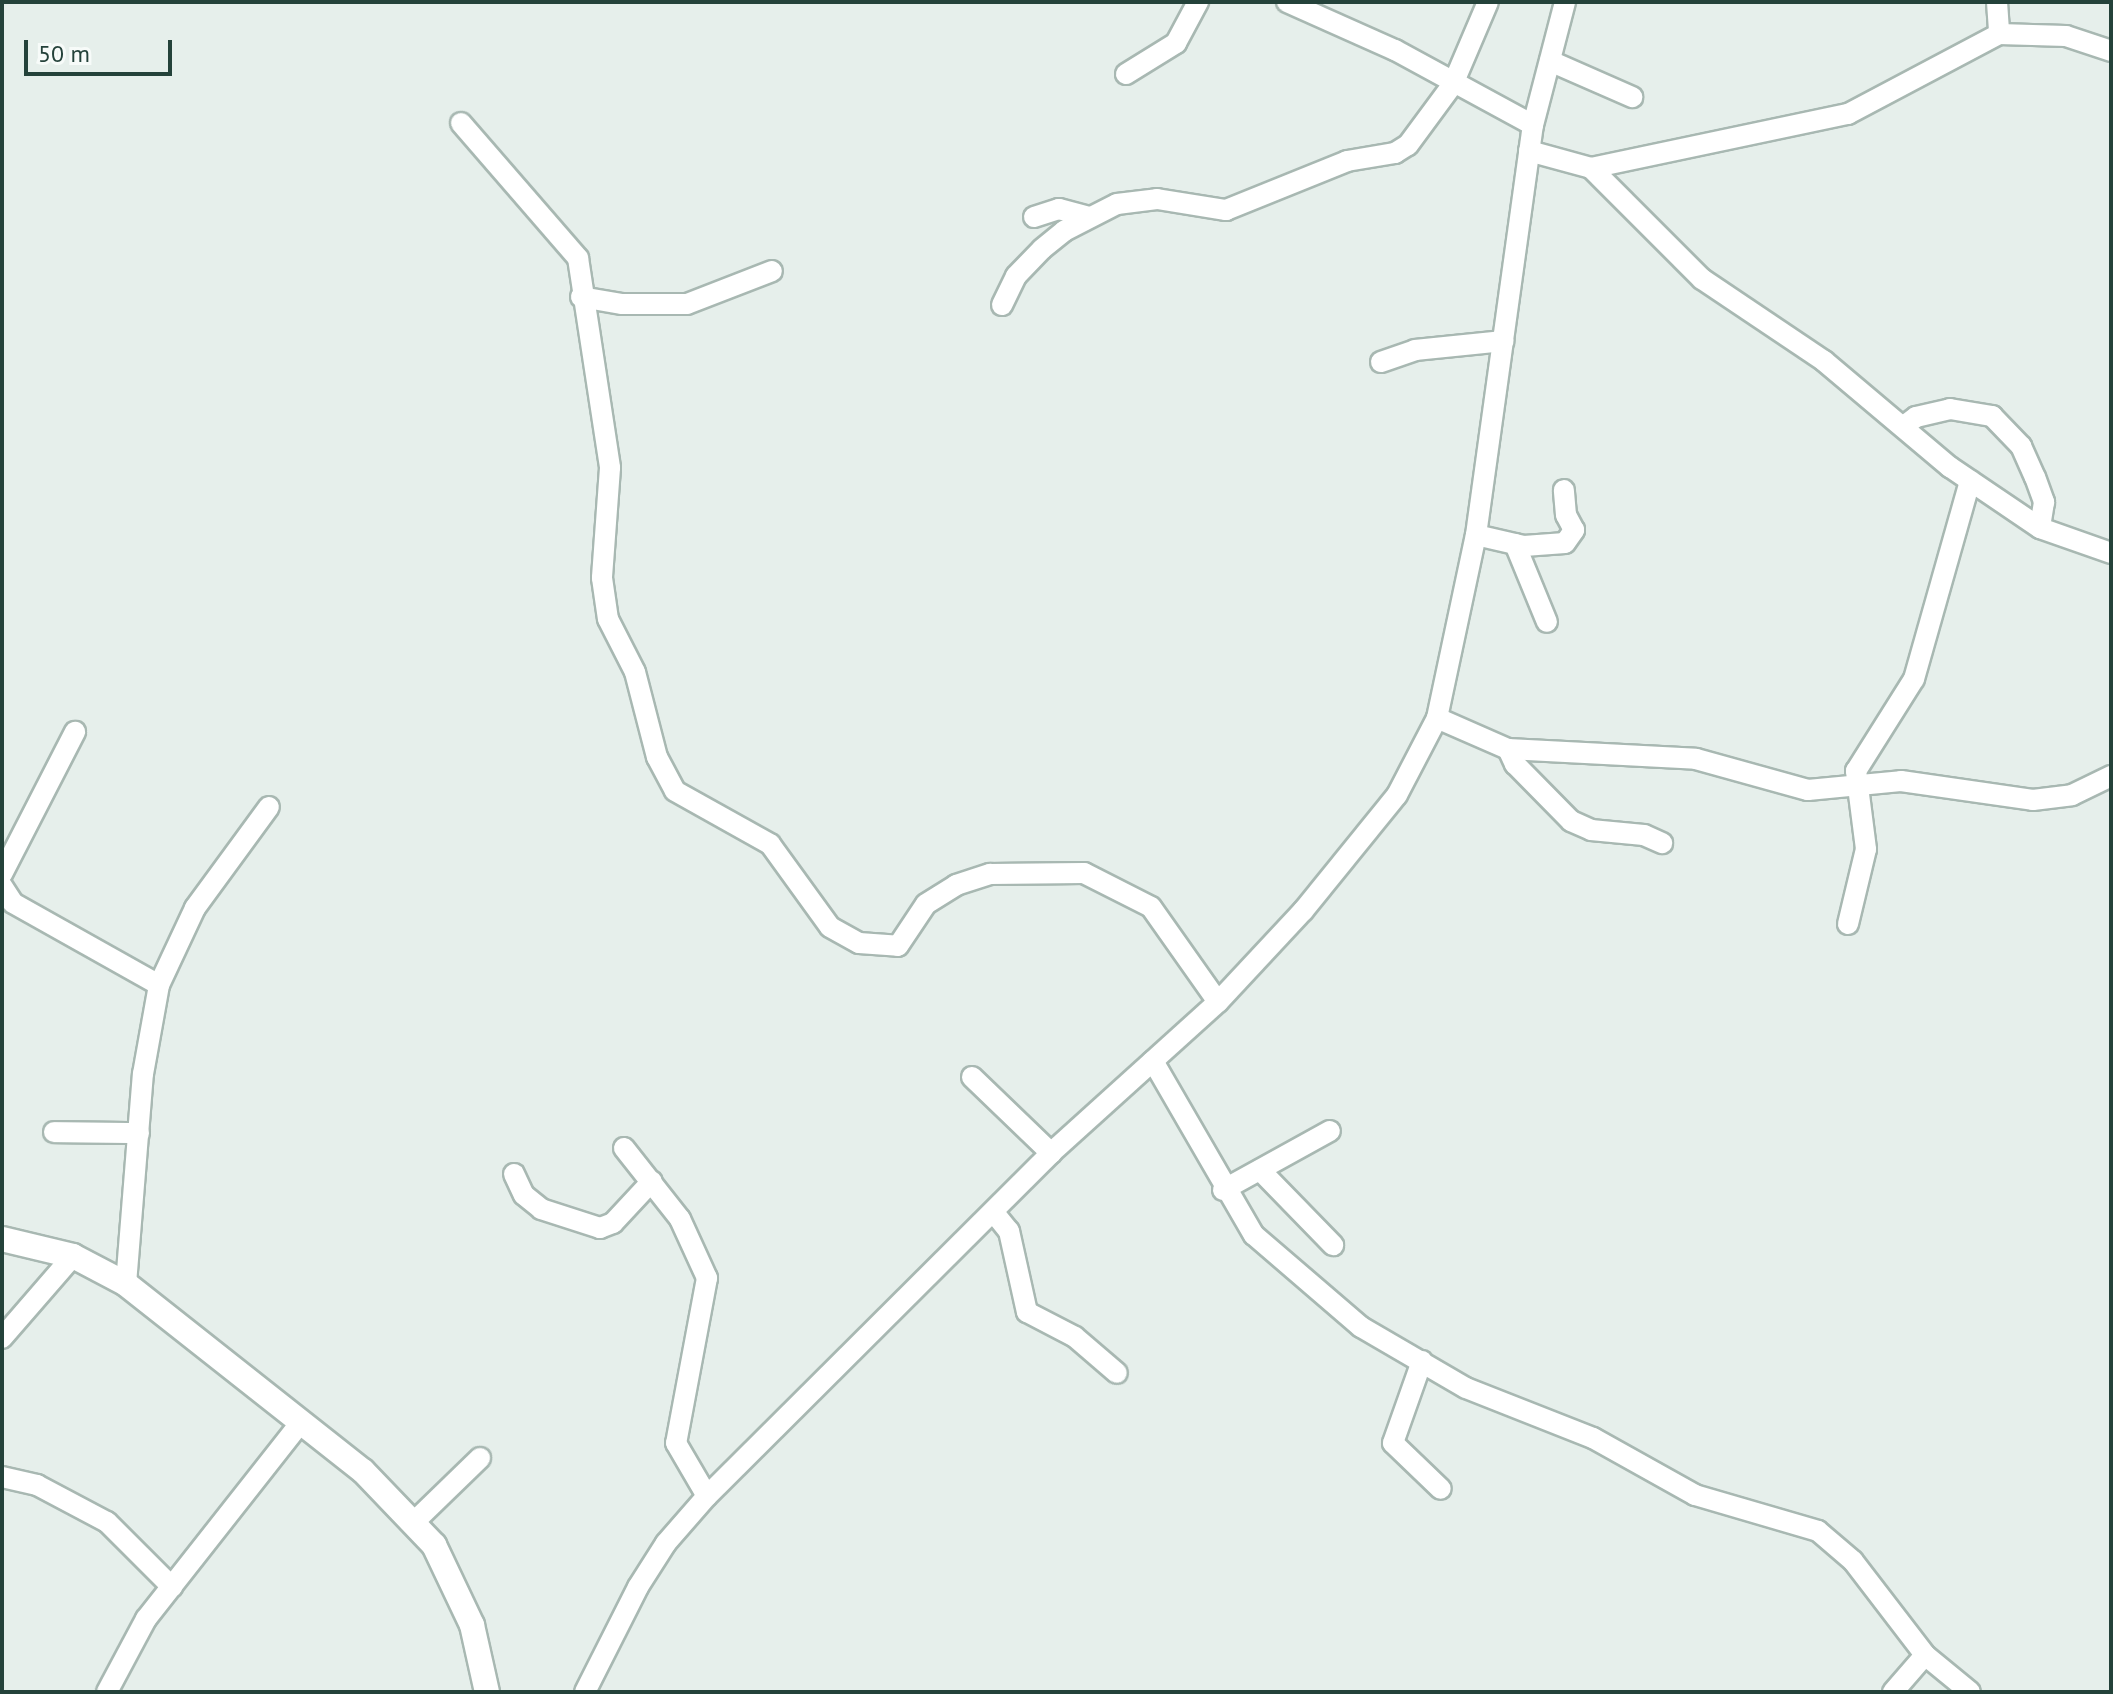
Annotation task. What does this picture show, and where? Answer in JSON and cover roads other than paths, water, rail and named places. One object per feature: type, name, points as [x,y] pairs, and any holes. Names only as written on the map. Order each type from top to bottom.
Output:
[{"type":"street","points":[[1126,74],[1176,43],[1198,2]]},
{"type":"street","points":[[1287,2],[1395,50],[1533,125]]},
{"type":"street","points":[[1002,305],[1030,260],[1089,217],[1117,204],[1144,200],[1226,210],[1347,161],[1395,153],[1427,126],[1453,84],[1488,2]]},
{"type":"street","points":[[585,1692],[638,1587],[666,1543],[707,1496],[995,1214],[1051,1153],[1218,1002],[1303,911],[1397,795],[1437,718],[1476,535],[1533,125],[1565,2]]},
{"type":"street","points":[[1997,2],[1999,34]]},
{"type":"street","points":[[1529,151],[1591,168],[1848,114],[1999,34],[2066,36],[2111,51]]},
{"type":"street","points":[[1550,61],[1632,97]]},
{"type":"street","points":[[461,123],[572,249],[581,270],[581,297],[610,468],[602,578],[608,619],[635,672],[657,757],[675,791],[770,844],[830,927],[859,943],[898,946],[926,904],[956,885],[990,874],[1084,873],[1151,907],[1218,1002]]},
{"type":"street","points":[[1591,168],[1702,279],[1824,361],[1970,481],[2040,528],[2111,553]]},
{"type":"street","points":[[1034,217],[1059,209],[1089,217]]},
{"type":"street","points":[[581,297],[680,305],[772,271]]},
{"type":"street","points":[[1381,362],[1415,350],[1504,341]]},
{"type":"street","points":[[1904,426],[1916,417],[1950,409],[1992,416],[2021,446],[2035,477],[2044,502],[2040,528]]},
{"type":"street","points":[[1848,924],[1866,849],[1857,766],[1914,679],[1927,644],[1970,481]]},
{"type":"street","points":[[1476,535],[1551,548],[1573,536],[1564,490]]},
{"type":"street","points":[[1515,544],[1547,622]]},
{"type":"street","points":[[1437,718],[1508,749],[1642,753],[1728,766],[1808,790],[1901,781],[2033,800],[2072,795],[2111,776]]},
{"type":"street","points":[[2,874],[75,732]]},
{"type":"street","points":[[1508,749],[1515,764],[1571,821],[1591,830],[1644,835],[1662,843]]},
{"type":"street","points":[[126,1284],[139,1133],[159,985],[195,908],[269,807]]},
{"type":"street","points":[[2,886],[13,903],[159,985]]},
{"type":"street","points":[[1153,1061],[1223,1190],[1270,1254],[1361,1327],[1466,1388],[1593,1438],[1695,1495],[1818,1531],[1853,1561],[1925,1655],[1970,1692]]},
{"type":"street","points":[[972,1077],[1051,1153]]},
{"type":"street","points":[[1223,1190],[1330,1131]]},
{"type":"street","points":[[54,1132],[139,1133]]},
{"type":"street","points":[[624,1148],[680,1219],[707,1278],[676,1443],[707,1496]]},
{"type":"street","points":[[1260,1170],[1333,1245]]},
{"type":"street","points":[[514,1174],[524,1195],[541,1209],[600,1228],[613,1223],[652,1181]]},
{"type":"street","points":[[995,1214],[1009,1231],[1027,1312],[1075,1337],[1117,1373]]},
{"type":"street","points":[[2,1239],[73,1256],[126,1284],[363,1471],[434,1545],[459,1590],[487,1692]]},
{"type":"street","points":[[2,1338],[73,1256]]},
{"type":"street","points":[[1422,1361],[1393,1443],[1441,1489]]},
{"type":"street","points":[[107,1692],[123,1655],[300,1423]]},
{"type":"street","points":[[414,1522],[480,1458]]},
{"type":"street","points":[[2,1477],[37,1485],[107,1522],[172,1587]]},
{"type":"street","points":[[1893,1692],[1925,1655]]}]
